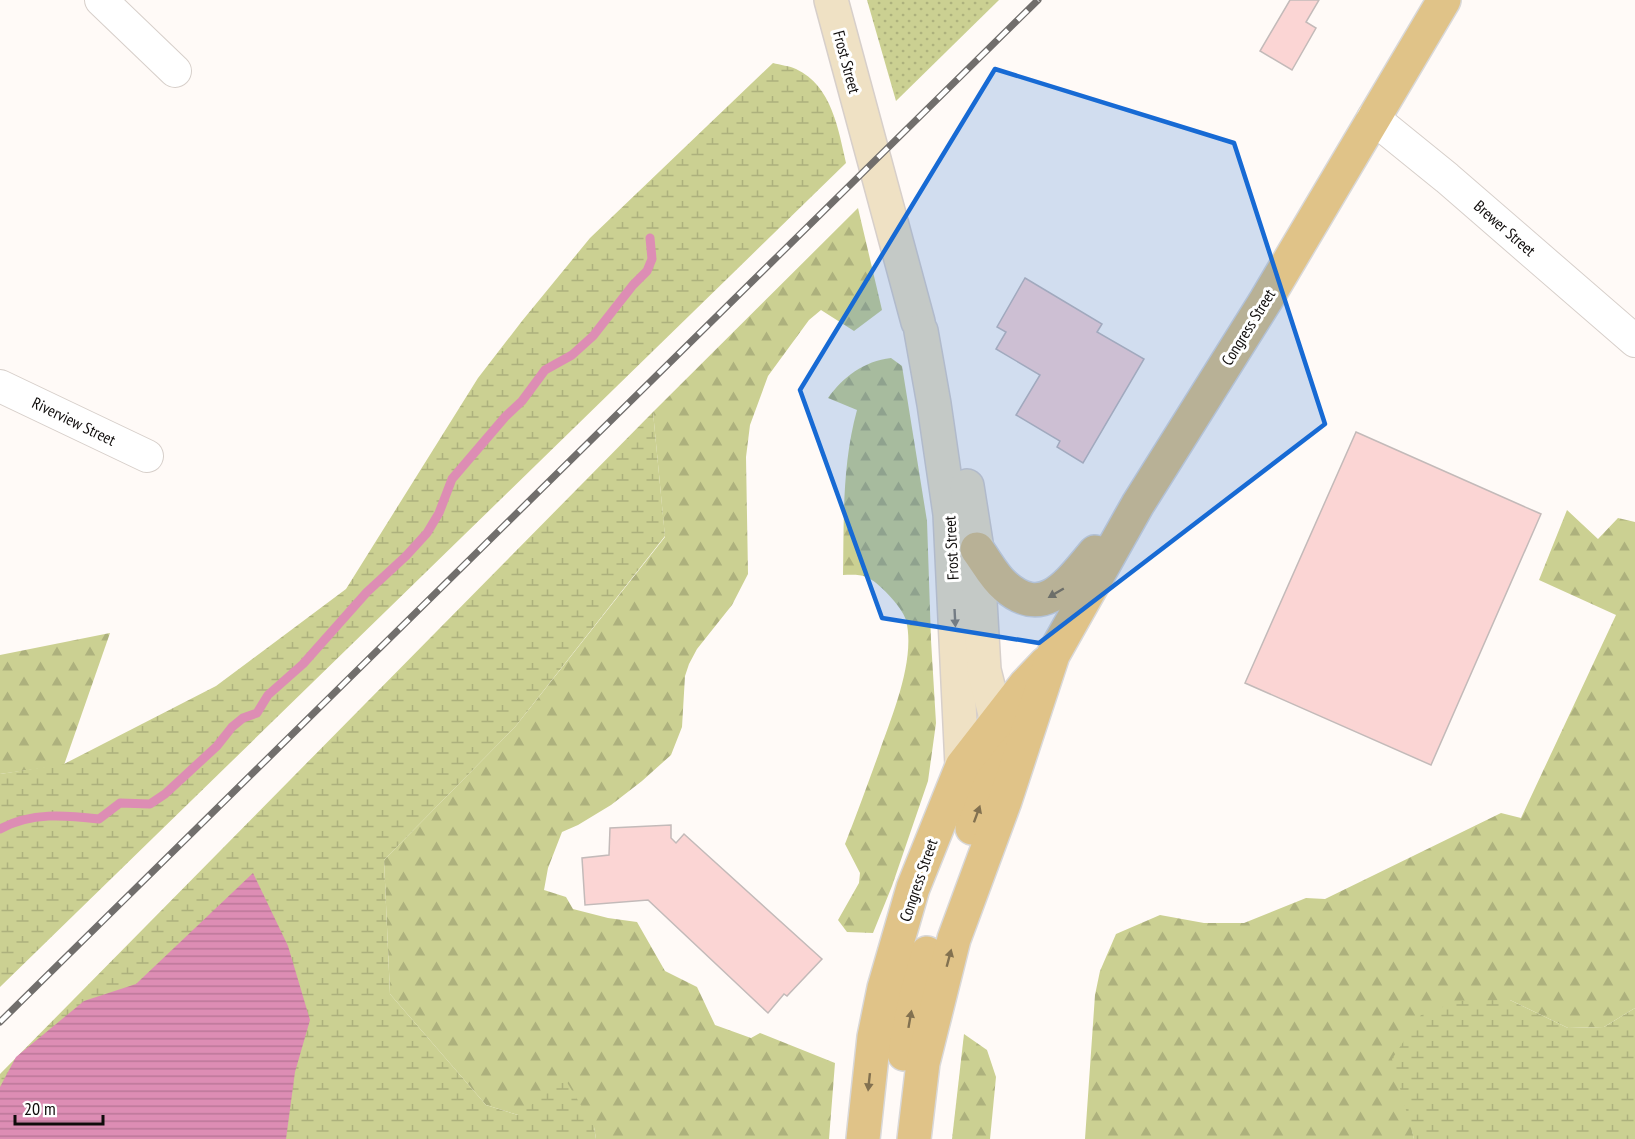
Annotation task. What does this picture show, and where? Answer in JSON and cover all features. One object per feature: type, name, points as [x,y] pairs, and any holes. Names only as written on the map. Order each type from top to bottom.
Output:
[{"type":"main road","name":"Congress Street","points":[[914,1139],[923,1063],[954,939],[1005,801],[1053,655],[1138,504],[1266,300],[1444,0]]},
{"type":"main road","points":[[977,549],[1004,585],[1020,598],[1030,601],[1051,597],[1065,587],[1138,504]]},
{"type":"main road","name":"Congress Street","points":[[863,1139],[874,1038],[884,988],[914,888],[962,766],[1025,685],[1053,655]]},
{"type":"main road","points":[[893,1139],[902,1064],[913,1002],[931,940],[985,792],[997,722]]},
{"type":"street","points":[[101,0],[175,71]]},
{"type":"street","name":"Frost Street","points":[[831,0],[919,327],[934,404],[950,514],[962,766]]},
{"type":"street","name":"Brewer Street","points":[[1373,118],[1447,178],[1635,341]]},
{"type":"street","name":"Frost Street","points":[[919,327],[951,403],[977,549],[984,670],[997,722]]},
{"type":"street","name":"Riverview Street","points":[[0,386],[147,456]]},
{"type":"highlighted area","points":[[995,69],[1234,143],[1325,424],[1039,643],[882,618],[800,390]]},
{"type":"green space","points":[[867,0],[999,0],[896,101]]},
{"type":"green space","points":[[773,63],[796,69],[818,86],[826,97],[836,123],[846,163],[0,987],[0,774],[64,764],[216,686],[346,589],[478,378],[522,321],[590,238]]},
{"type":"green space","points":[[858,208],[882,310],[854,331],[821,310],[809,320],[768,376],[750,425],[746,457],[748,574],[732,605],[697,649],[689,664],[685,676],[682,727],[671,755],[611,805],[562,832],[548,868],[544,890],[566,897],[573,909],[608,918],[637,922],[665,971],[697,987],[715,1025],[751,1038],[760,1033],[835,1063],[829,1139],[596,1139],[594,1127],[518,1115],[486,1105],[390,994],[384,860],[515,727],[665,537],[653,412]]},
{"type":"green space","points":[[891,358],[902,366],[927,521],[936,723],[928,781],[892,886],[873,933],[847,932],[838,920],[859,883],[860,873],[845,844],[896,705],[905,670],[908,636],[904,615],[883,589],[866,577],[843,575],[846,471],[857,410],[828,398],[840,383],[855,371],[863,366]]},
{"type":"green space","points":[[653,412],[665,536],[515,727],[384,860],[390,994],[486,1105],[518,1115],[565,1079],[594,1127],[596,1139],[0,1139],[0,1074]]},
{"type":"green space","points":[[1567,510],[1598,539],[1618,518],[1635,522],[1635,1008],[1604,1027],[1568,1028],[1510,1000],[1412,1130],[1414,1139],[1085,1139],[1095,995],[1100,971],[1116,934],[1160,915],[1204,923],[1244,923],[1306,898],[1325,899],[1501,813],[1521,818],[1616,615],[1539,580]]},
{"type":"green space","points":[[110,633],[64,765],[0,774],[0,655]]},
{"type":"green space","points":[[1510,1000],[1568,1028],[1604,1027],[1635,1008],[1635,1139],[1414,1139],[1392,1059],[1421,1015],[1459,1001]]},
{"type":"green space","points":[[964,1034],[987,1050],[996,1077],[990,1139],[952,1139]]},
{"type":"shaded area","points":[[253,873],[288,946],[310,1020],[295,1072],[286,1139],[0,1139],[0,1087],[16,1057],[84,1001],[136,984]]},
{"type":"building","points":[[1290,0],[1319,0],[1306,22],[1316,28],[1292,70],[1260,51]]},
{"type":"building","points":[[1025,278],[1102,324],[1097,332],[1144,359],[1083,463],[1057,447],[1060,441],[1016,415],[1040,375],[996,349],[1006,332],[997,327]]},
{"type":"building","points":[[1356,432],[1541,514],[1431,765],[1245,683]]},
{"type":"building","points":[[671,825],[671,838],[676,843],[684,834],[822,959],[787,996],[784,994],[768,1013],[648,900],[585,905],[582,858],[609,855],[610,828]]},
{"type":"waterway","points":[[0,829],[36,817],[74,816],[99,819],[120,803],[150,804],[165,794],[217,746],[232,727],[243,718],[257,713],[268,695],[303,664],[367,592],[427,533],[439,513],[452,479],[505,417],[522,401],[545,370],[572,355],[593,336],[633,285],[647,271],[652,259],[650,238]]},
{"type":"railway","points":[[0,1022],[1038,0]]}]
